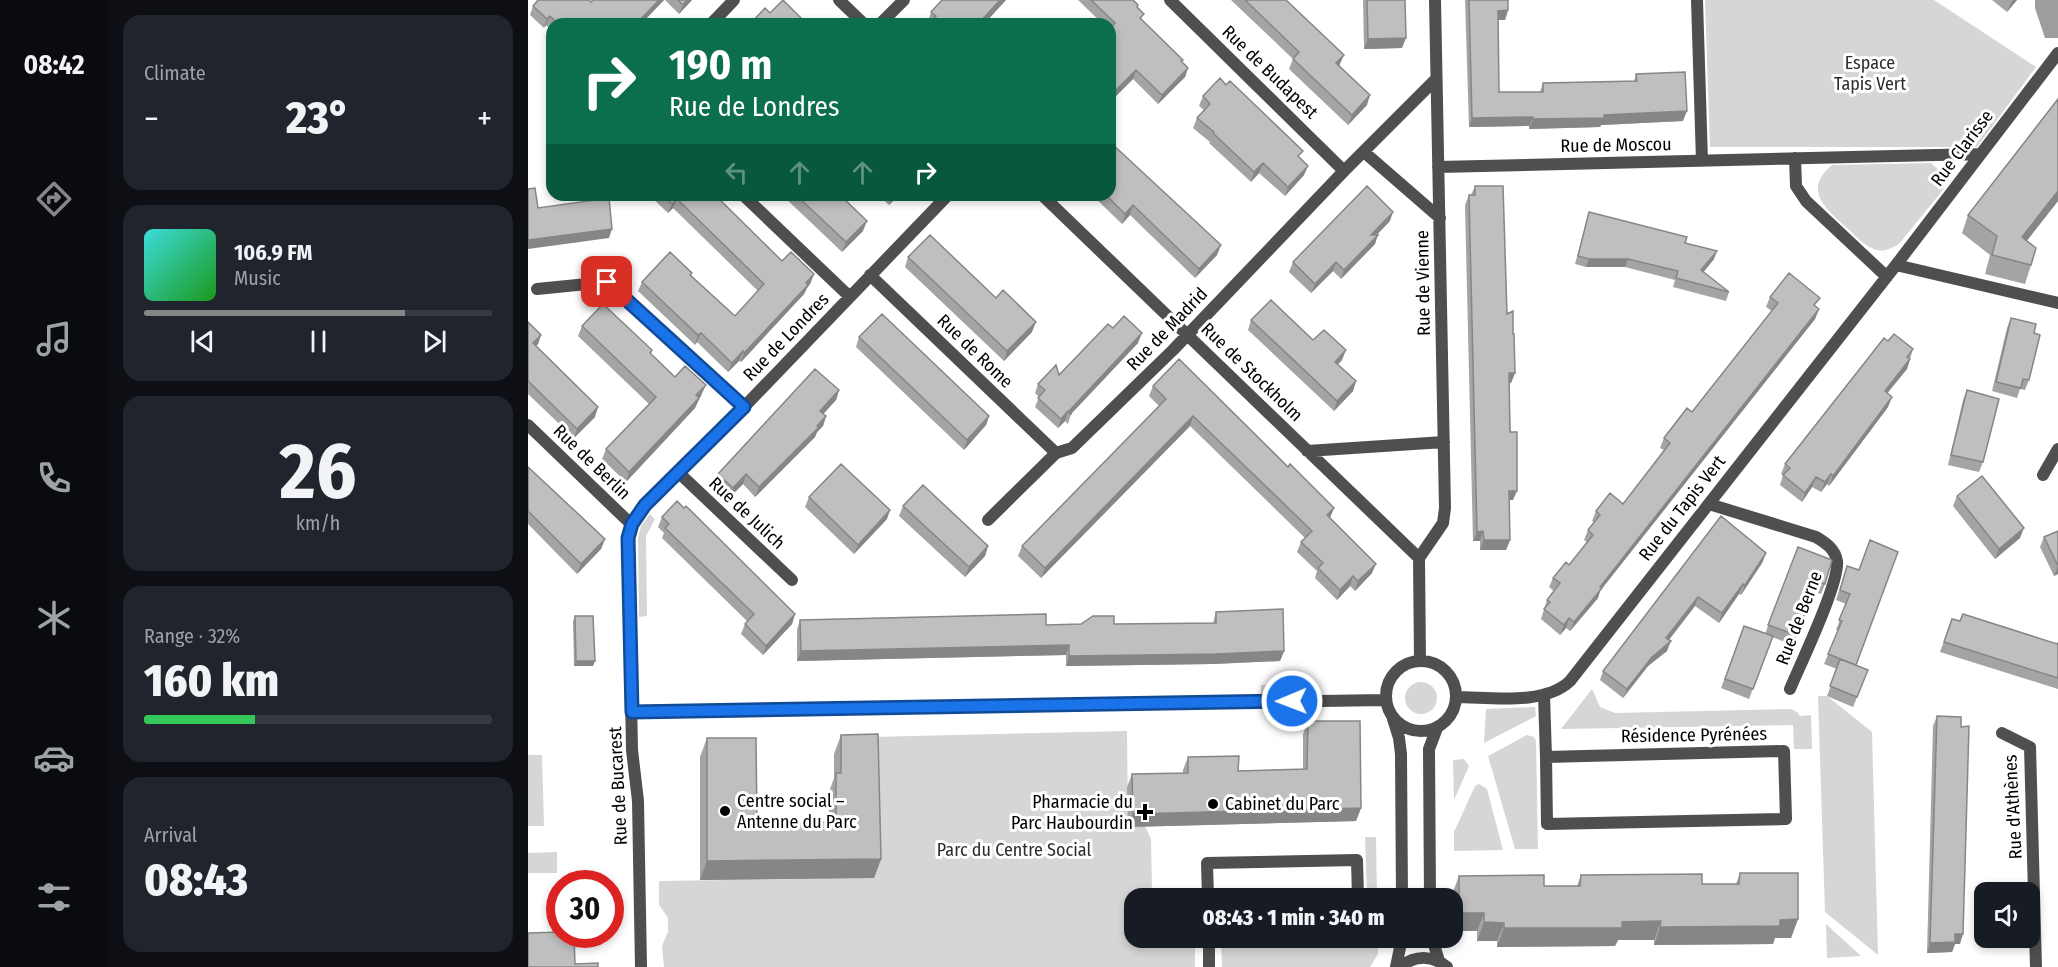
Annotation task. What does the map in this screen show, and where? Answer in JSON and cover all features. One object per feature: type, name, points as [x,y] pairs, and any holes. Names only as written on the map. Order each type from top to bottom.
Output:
[{"type":"street","points":[[717,18],[734,0]]},
{"type":"street","points":[[839,0],[858,18]]},
{"type":"street","points":[[886,18],[904,0]]},
{"type":"street","name":"Rue de Budapest","points":[[1170,0],[1344,171]]},
{"type":"street","name":"Rue de Vienne","points":[[1419,558],[1443,523],[1445,508],[1435,0]]},
{"type":"street","points":[[1697,0],[1702,161]]},
{"type":"street","name":"Rue Clarisse","points":[[1896,265],[2058,53]]},
{"type":"street","name":"Rue de Madrid","points":[[988,520],[1056,453],[1072,448],[1187,335],[1344,171],[1436,79]]},
{"type":"street","points":[[1364,152],[1440,219]]},
{"type":"street","name":"Rue de Moscou","points":[[1438,167],[1980,154]]},
{"type":"street","points":[[1795,158],[1796,186],[1806,201],[1887,277]]},
{"type":"street","points":[[749,201],[850,297]]},
{"type":"street","name":"Rue de Londres","points":[[632,712],[628,538],[632,524],[645,505],[744,407],[942,201]]},
{"type":"street","name":"Rue de Stockholm","points":[[1048,201],[1419,558]]},
{"type":"street","points":[[1896,265],[2058,303]]},
{"type":"street","name":"Rue du Tapis Vert","points":[[1456,697],[1544,695],[1563,688],[1896,265]]},
{"type":"street","name":"Rue de Rome","points":[[870,275],[1056,453]]},
{"type":"street","points":[[537,289],[607,282],[744,407]]},
{"type":"street","name":"Rue de Berlin","points":[[528,425],[632,524]]},
{"type":"street","points":[[1307,451],[1444,442]]},
{"type":"street","points":[[2043,475],[2058,449]]},
{"type":"street","name":"Rue de Julich","points":[[678,472],[792,580]]},
{"type":"street","name":"Rue de Berne","points":[[1709,504],[1816,537],[1834,552],[1837,561],[1833,583],[1790,689]]},
{"type":"street","points":[[1419,558],[1420,661]]},
{"type":"street","points":[[1402,888],[1401,754],[1399,738],[1386,699],[1388,685],[1397,670],[1406,664],[1420,661],[1435,664],[1447,673],[1453,682],[1456,697],[1451,715],[1437,728],[1429,749],[1430,888]]},
{"type":"street","points":[[1544,695],[1546,757]]},
{"type":"street","points":[[632,712],[1386,699]]},
{"type":"street","name":"Rue de Bucarest","points":[[632,712],[632,750],[638,801],[641,967]]},
{"type":"street","points":[[1393,718],[1401,726],[1415,731],[1437,728]]},
{"type":"street","name":"Rue d'Athènes","points":[[2002,733],[2030,747],[2036,967]]},
{"type":"street","name":"Résidence Pyrénées","points":[[1784,751],[1786,819],[1547,824],[1546,757],[1784,751]]},
{"type":"street","points":[[1208,888],[1207,864],[1357,860],[1358,888]]},
{"type":"street","points":[[1209,948],[1209,967]]},
{"type":"street","points":[[1398,967],[1401,948]]},
{"type":"street","points":[[1436,948],[1443,964]]},
{"type":"street","points":[[1398,967],[1418,958],[1429,958],[1443,964]]},
{"type":"green space","name":"Espace Tapis Vert","points":[[1705,0],[1934,0],[2036,67],[1977,147],[1710,147]]},
{"type":"green space","points":[[1931,163],[1946,181],[1943,190],[1899,244],[1886,250],[1873,249],[1861,241],[1832,214],[1820,199],[1819,183],[1823,174],[1832,165]]},
{"type":"green space","points":[[650,514],[655,519],[646,536],[647,616],[639,617],[638,538],[641,526]]},
{"type":"green space","points":[[1421,682],[1432,687],[1437,698],[1432,709],[1421,714],[1410,709],[1405,698],[1410,687]]},
{"type":"green space","points":[[1261,685],[1311,685],[1311,693],[1261,694]]},
{"type":"green space","points":[[1592,689],[1600,707],[1615,713],[1791,709],[1800,716],[1811,715],[1812,749],[1794,749],[1793,725],[1561,729]]},
{"type":"green space","points":[[1818,696],[1827,696],[1872,732],[1878,955],[1825,912]]},
{"type":"green space","points":[[1535,707],[1536,716],[1484,743],[1486,709]]},
{"type":"green space","name":"Parc du Centre Social","points":[[1127,731],[1128,826],[1145,826],[1151,839],[1152,888],[1124,888],[1124,948],[1195,948],[1195,967],[664,967],[662,946],[668,932],[668,918],[659,905],[659,881],[874,878],[872,737]]},
{"type":"green space","points":[[1527,735],[1534,737],[1536,741],[1538,849],[1515,849],[1488,756]]},
{"type":"green space","points":[[528,755],[542,755],[544,826],[528,826]]},
{"type":"green space","points":[[1464,759],[1469,766],[1454,800],[1453,760]]},
{"type":"green space","points":[[1479,784],[1487,789],[1503,850],[1454,851],[1454,832],[1475,786]]},
{"type":"green space","points":[[1365,837],[1376,837],[1377,888],[1367,888]]},
{"type":"green space","points":[[557,852],[557,870],[546,870],[546,873],[528,873],[528,853]]},
{"type":"green space","points":[[1826,924],[1861,956],[1827,958]]},
{"type":"green space","points":[[1221,948],[1378,948],[1378,954],[1370,967],[1222,967]]},
{"type":"shaded area","points":[[2035,0],[2058,0],[2058,38],[2045,38],[2035,8]]},
{"type":"building","points":[[538,0],[589,0],[591,2],[593,0],[659,0],[642,18],[552,18],[550,16],[546,18],[533,6]]},
{"type":"building","points":[[783,0],[801,18],[756,18],[765,8],[770,13]]},
{"type":"building","points":[[942,0],[1000,0],[984,18],[934,18],[936,16],[931,12]]},
{"type":"building","points":[[1091,0],[1133,0],[1144,14],[1140,18],[1183,60],[1181,61],[1188,68],[1162,95],[1136,70],[1116,90],[1116,18],[1110,18]]},
{"type":"building","points":[[1245,0],[1286,0],[1344,55],[1336,63],[1370,95],[1352,115],[1293,59],[1299,52]]},
{"type":"building","points":[[1367,0],[1405,0],[1406,38],[1368,39]]},
{"type":"building","points":[[1469,0],[1508,0],[1508,10],[1498,11],[1499,92],[1543,92],[1543,83],[1637,81],[1636,74],[1685,72],[1687,111],[1604,115],[1604,118],[1472,118]]},
{"type":"building","points":[[1220,78],[1226,85],[1230,81],[1303,151],[1298,156],[1308,166],[1288,187],[1263,163],[1254,172],[1197,118],[1210,104],[1203,96]]},
{"type":"building","points":[[2058,99],[2058,191],[2022,237],[2036,248],[2031,265],[1992,255],[1997,236],[1968,215]]},
{"type":"building","points":[[1116,148],[1221,245],[1199,269],[1133,205],[1125,214],[1112,201],[1116,201]]},
{"type":"building","points":[[1367,186],[1393,212],[1371,235],[1378,235],[1344,270],[1336,262],[1315,284],[1293,262]]},
{"type":"building","points":[[1475,186],[1503,186],[1507,314],[1513,311],[1514,334],[1515,373],[1509,373],[1510,432],[1517,432],[1517,491],[1509,491],[1510,540],[1484,540],[1483,531],[1477,532],[1469,195],[1475,195]]},
{"type":"building","points":[[535,188],[538,208],[588,201],[609,201],[612,229],[528,240],[528,189]]},
{"type":"building","points":[[679,201],[721,201],[782,261],[791,252],[814,274],[806,283],[808,285],[744,353],[743,351],[732,363],[701,333],[698,335],[642,282],[670,252],[692,273],[690,275],[735,316],[764,284]]},
{"type":"building","points":[[802,201],[846,201],[867,221],[846,242]]},
{"type":"building","points":[[1589,212],[1687,237],[1685,243],[1717,251],[1701,270],[1729,292],[1676,278],[1678,271],[1628,259],[1589,259],[1578,256]]},
{"type":"building","points":[[930,235],[996,298],[1003,290],[1036,322],[1007,351],[908,257]]},
{"type":"building","points":[[1789,273],[1820,298],[1814,305],[1819,309],[1600,587],[1602,588],[1574,622],[1569,618],[1564,625],[1544,609],[1550,602],[1547,600],[1560,583],[1553,578],[1566,562],[1569,565],[1593,535],[1588,530],[1600,515],[1596,511],[1610,493],[1623,504],[1670,443],[1664,438],[1687,408],[1692,412],[1778,303],[1770,297]]},
{"type":"building","points":[[1271,300],[1313,340],[1324,330],[1346,350],[1335,362],[1356,381],[1337,401],[1251,320]]},
{"type":"building","points":[[603,304],[652,350],[650,353],[675,377],[685,366],[706,385],[696,395],[699,398],[629,472],[606,449],[656,397],[582,326]]},
{"type":"building","points":[[882,314],[989,416],[967,440],[859,337]]},
{"type":"building","points":[[1124,316],[1142,333],[1070,410],[1071,415],[1068,411],[1061,419],[1038,398],[1045,390],[1038,384],[1056,365],[1059,375],[1108,324],[1113,328]]},
{"type":"building","points":[[2011,318],[2036,324],[2034,333],[2040,335],[2029,380],[2023,379],[2021,388],[1996,382]]},
{"type":"building","points":[[528,322],[541,335],[533,343],[598,407],[577,429],[528,381]]},
{"type":"building","points":[[1894,334],[1913,349],[1907,357],[1910,359],[1885,391],[1892,397],[1833,476],[1831,474],[1825,482],[1816,477],[1805,493],[1783,475],[1790,468],[1785,464],[1884,338],[1888,341]]},
{"type":"building","points":[[1179,359],[1288,467],[1290,464],[1334,508],[1327,515],[1376,564],[1358,581],[1353,576],[1340,590],[1318,568],[1323,563],[1301,542],[1312,531],[1193,416],[1045,568],[1022,546],[1166,399],[1153,386]]},
{"type":"building","points":[[815,369],[839,390],[820,411],[826,416],[817,426],[819,427],[759,487],[746,474],[733,488],[718,474]]},
{"type":"building","points":[[1967,390],[1999,399],[1983,462],[1951,455]]},
{"type":"building","points":[[841,464],[890,510],[858,545],[809,497]]},
{"type":"building","points":[[528,467],[605,539],[581,564],[528,511]]},
{"type":"building","points":[[1982,476],[2024,528],[1999,549],[1957,496]]},
{"type":"building","points":[[923,485],[988,546],[969,567],[903,506]]},
{"type":"building","points":[[677,501],[684,508],[686,506],[795,614],[766,646],[745,624],[754,614],[665,528],[669,524],[662,517]]},
{"type":"building","points":[[1721,516],[1766,553],[1745,585],[1743,584],[1722,613],[1698,597],[1666,638],[1671,641],[1652,657],[1627,689],[1603,671]]},
{"type":"building","points":[[2058,531],[2058,566],[2044,537]]},
{"type":"building","points":[[1870,540],[1898,552],[1856,665],[1828,654],[1850,594],[1840,590],[1847,566],[1859,570]]},
{"type":"building","points":[[1798,547],[1832,560],[1825,584],[1818,582],[1796,635],[1768,625]]},
{"type":"building","points":[[1283,609],[1284,651],[1069,656],[1069,645],[801,651],[800,620],[1046,614],[1046,625],[1081,624],[1093,616],[1114,616],[1114,624],[1216,623],[1216,612]]},
{"type":"building","points":[[1963,614],[2058,643],[2058,678],[1944,642],[1952,619],[1960,621]]},
{"type":"building","points":[[575,616],[593,616],[595,661],[576,661]]},
{"type":"building","points":[[1744,626],[1773,636],[1753,689],[1725,679]]},
{"type":"building","points":[[1840,659],[1868,670],[1857,697],[1830,686]]},
{"type":"building","points":[[1937,716],[1961,717],[1961,727],[1969,726],[1963,934],[1955,934],[1955,942],[1930,943]]},
{"type":"building","points":[[1308,721],[1360,721],[1361,808],[1133,814],[1132,774],[1188,773],[1188,757],[1239,756],[1238,771],[1307,769]]},
{"type":"building","name":"Centre social – Antenne du Parc","points":[[878,734],[881,859],[707,861],[707,738],[756,738],[757,824],[836,822],[836,773],[841,773],[841,735]]},
{"type":"building","points":[[1740,873],[1798,873],[1798,919],[1780,920],[1780,926],[1660,927],[1661,921],[1622,922],[1622,928],[1504,928],[1504,923],[1484,922],[1484,913],[1463,913],[1463,888],[1459,888],[1459,876],[1544,875],[1544,886],[1580,886],[1581,875],[1702,874],[1702,884],[1739,884]]},
{"type":"building","points":[[546,932],[546,948],[574,948],[575,964],[598,963],[598,967],[528,967],[528,933]]},
{"type":"place","name":"Cabinet du Parc","points":[[1213,804]]},
{"type":"place","name":"Centre social – Antenne du Parc","points":[[725,811]]},
{"type":"place","name":"Pharmacie du Parc Haubourdin","points":[[1145,812]]},
{"type":"route","points":[[607,282],[744,407],[645,505],[632,524],[628,538],[632,712],[1292,701]]}]
